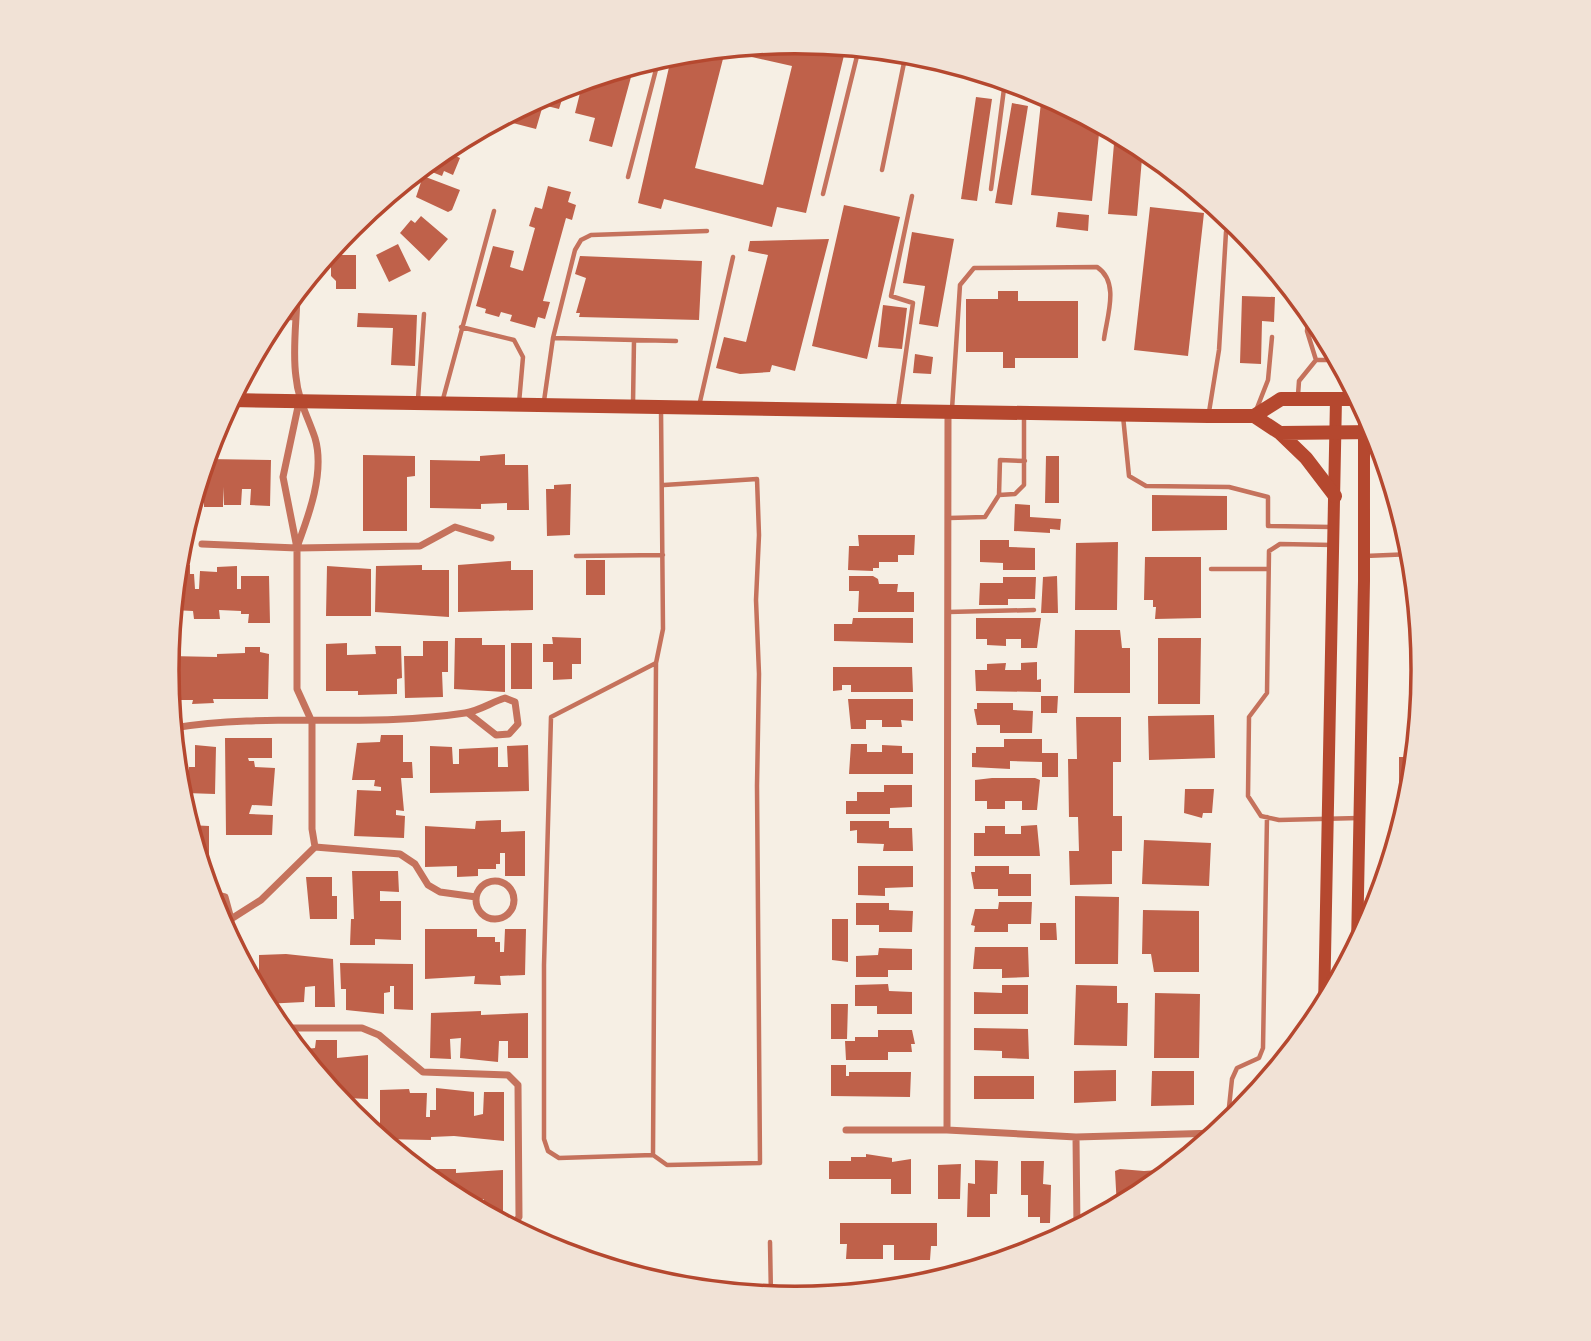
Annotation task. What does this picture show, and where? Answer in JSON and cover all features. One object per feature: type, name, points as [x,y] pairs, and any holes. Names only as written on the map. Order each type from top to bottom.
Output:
[{"type":"main road","points":[[242,400],[633,404],[897,413],[1254,416],[1281,399],[1349,399]]},
{"type":"main road","points":[[1324,986],[1336,400]]},
{"type":"main road","points":[[1254,416],[1280,433],[1306,458],[1335,496]]},
{"type":"main road","points":[[1280,433],[1364,432]]},
{"type":"main road","points":[[1357,923],[1365,556],[1370,449]]},
{"type":"street","points":[[295,311],[295,373],[299,402],[315,437],[319,459],[308,518],[297,548]]},
{"type":"street","points":[[299,402],[283,477],[297,548],[297,689],[312,722],[312,829],[315,847]]},
{"type":"street","points":[[947,1129],[950,413]]},
{"type":"street","points":[[202,544],[297,548],[420,546],[455,527],[491,538]]},
{"type":"street","points":[[183,726],[221,720],[312,722],[468,713],[505,698],[515,702],[518,724],[509,734],[496,735],[468,713]]},
{"type":"street","points":[[232,919],[261,900],[315,847],[400,854],[415,864],[428,884],[440,892],[476,897]]},
{"type":"street","points":[[500,881],[511,887],[515,899],[511,912],[494,919],[482,914],[476,897],[482,886],[500,881]]},
{"type":"street","points":[[222,896],[225,897],[230,914]]},
{"type":"street","points":[[294,1028],[362,1028],[379,1035],[423,1072],[508,1075],[518,1086],[517,1220]]},
{"type":"street","points":[[846,1130],[947,1129],[1076,1137],[1203,1133]]},
{"type":"street","points":[[1076,1137],[1077,1218]]},
{"type":"lane","points":[[823,194],[857,58]]},
{"type":"lane","points":[[882,170],[904,64]]},
{"type":"lane","points":[[628,177],[656,70]]},
{"type":"lane","points":[[991,189],[1004,91]]},
{"type":"lane","points":[[897,413],[914,303],[891,296],[912,196]]},
{"type":"lane","points":[[442,404],[494,211]]},
{"type":"lane","points":[[543,404],[553,338],[575,250],[581,240],[590,235],[707,231]]},
{"type":"lane","points":[[1208,416],[1219,350],[1227,231]]},
{"type":"lane","points":[[699,407],[733,257]]},
{"type":"lane","points":[[950,413],[960,285],[965,274],[974,268],[1097,267],[1106,273],[1111,288],[1104,339]]},
{"type":"lane","points":[[418,403],[424,314]]},
{"type":"lane","points":[[290,318],[297,318]]},
{"type":"lane","points":[[461,327],[514,340],[523,357],[519,404]]},
{"type":"lane","points":[[1307,327],[1316,360]]},
{"type":"lane","points":[[1254,416],[1268,380],[1272,337]]},
{"type":"lane","points":[[553,338],[676,341]]},
{"type":"lane","points":[[633,404],[634,340]]},
{"type":"lane","points":[[1316,360],[1328,360]]},
{"type":"lane","points":[[1298,400],[1299,381],[1316,360]]},
{"type":"lane","points":[[653,1155],[656,663],[663,629],[664,485],[661,405]]},
{"type":"lane","points":[[999,495],[1022,490],[1025,461],[1024,414]]},
{"type":"lane","points":[[1123,415],[1129,476],[1146,486],[1229,486],[1268,497],[1268,526],[1334,527]]},
{"type":"lane","points":[[948,518],[985,517],[999,495],[1000,460],[1025,461]]},
{"type":"lane","points":[[656,663],[551,717],[544,992],[544,1139],[548,1150],[559,1158],[653,1155],[667,1165],[760,1163],[757,786],[759,674],[756,600],[760,534],[757,479],[664,485]]},
{"type":"lane","points":[[1334,545],[1280,544],[1269,551],[1267,694],[1249,717],[1248,796],[1261,816],[1359,818]]},
{"type":"lane","points":[[576,556],[663,555]]},
{"type":"lane","points":[[1365,556],[1401,555]]},
{"type":"lane","points":[[1211,569],[1267,569]]},
{"type":"lane","points":[[948,612],[1034,610]]},
{"type":"lane","points":[[1229,1108],[1232,1079],[1237,1068],[1259,1058],[1263,1048],[1267,817]]},
{"type":"lane","points":[[770,1242],[771,1286]]},
{"type":"building","points":[[796,54],[844,57],[806,213],[777,207],[772,227],[664,199],[661,209],[638,203],[669,67],[723,59],[695,168],[763,185],[792,66],[750,57]]},
{"type":"building","points":[[631,76],[612,147],[589,141],[595,118],[575,113],[580,93]]},
{"type":"building","points":[[976,97],[992,99],[977,201],[961,199]]},
{"type":"building","points":[[562,100],[559,109],[548,106]]},
{"type":"building","points":[[1012,103],[1028,106],[1012,205],[995,203]]},
{"type":"building","points":[[1041,105],[1099,134],[1092,201],[1031,195]]},
{"type":"building","points":[[542,109],[536,129],[513,123]]},
{"type":"building","points":[[1114,143],[1142,161],[1137,216],[1108,214]]},
{"type":"building","points":[[456,156],[460,158],[453,175],[444,171],[442,176],[433,172]]},
{"type":"building","points":[[426,177],[460,190],[452,210],[448,212],[416,197],[421,181]]},
{"type":"building","points":[[548,186],[571,192],[568,202],[576,205],[572,220],[566,218],[543,301],[550,302],[545,319],[538,317],[535,328],[510,321],[512,315],[501,312],[499,317],[485,313],[486,309],[476,306],[493,246],[514,251],[510,267],[523,271],[535,228],[529,226],[535,207],[542,209]]},
{"type":"building","points":[[844,205],[900,217],[867,359],[812,346]]},
{"type":"building","points":[[1150,207],[1204,213],[1188,356],[1134,350]]},
{"type":"building","points":[[1058,212],[1089,215],[1088,231],[1056,227]]},
{"type":"building","points":[[421,216],[448,239],[429,261],[400,233],[411,220],[415,223]]},
{"type":"building","points":[[912,232],[954,239],[938,327],[919,324],[925,286],[903,283]]},
{"type":"building","points":[[829,239],[795,371],[772,365],[770,372],[740,374],[716,368],[724,337],[746,342],[768,255],[748,251],[750,241]]},
{"type":"building","points":[[398,244],[411,271],[389,282],[376,255]]},
{"type":"building","points":[[341,255],[356,255],[356,289],[336,289],[336,281],[331,276],[331,265]]},
{"type":"building","points":[[580,256],[702,261],[699,320],[579,317],[580,313],[576,313],[586,278],[575,274]]},
{"type":"building","points":[[998,291],[1018,291],[1018,301],[1078,301],[1078,358],[1015,358],[1015,368],[1003,368],[1003,352],[966,352],[966,299],[998,299]]},
{"type":"building","points":[[1242,296],[1275,297],[1274,322],[1262,321],[1261,364],[1240,363]]},
{"type":"building","points":[[883,305],[907,308],[902,349],[878,347]]},
{"type":"building","points":[[358,313],[417,315],[415,366],[391,365],[393,328],[357,327]]},
{"type":"building","points":[[915,354],[933,357],[931,374],[913,373]]},
{"type":"building","points":[[505,454],[505,465],[528,465],[529,510],[507,510],[507,503],[481,504],[481,509],[430,508],[430,460],[480,461],[480,456]]},
{"type":"building","points":[[363,455],[415,456],[415,476],[407,477],[407,531],[363,531]]},
{"type":"building","points":[[1046,456],[1059,456],[1059,503],[1045,503]]},
{"type":"building","points":[[217,459],[271,460],[270,506],[250,505],[251,489],[242,489],[241,505],[224,505],[223,487],[223,507],[204,507],[204,498]]},
{"type":"building","points":[[571,484],[570,535],[547,536],[546,489],[554,489],[554,485]]},
{"type":"building","points":[[1152,495],[1227,496],[1227,530],[1152,531]]},
{"type":"building","points":[[1015,504],[1030,505],[1030,517],[1061,519],[1060,530],[1050,529],[1050,533],[1014,531]]},
{"type":"building","points":[[858,535],[915,535],[914,555],[898,555],[898,562],[879,562],[879,568],[873,568],[873,571],[848,570],[849,546],[859,546]]},
{"type":"building","points":[[980,540],[1009,540],[1009,547],[1035,548],[1035,570],[1003,570],[1003,563],[980,562]]},
{"type":"building","points":[[1118,542],[1117,610],[1075,610],[1076,543]]},
{"type":"building","points":[[1145,557],[1201,557],[1201,618],[1155,619],[1156,607],[1153,607],[1153,600],[1144,600]]},
{"type":"building","points":[[586,560],[605,560],[605,595],[586,595]]},
{"type":"building","points":[[511,561],[511,570],[533,570],[533,610],[458,612],[458,565]]},
{"type":"building","points":[[189,565],[190,574],[194,574],[195,589],[199,589],[200,571],[217,572],[217,567],[237,566],[237,589],[241,589],[241,576],[269,576],[270,623],[248,623],[249,614],[241,614],[241,611],[219,610],[220,619],[194,619],[193,611],[183,610]]},
{"type":"building","points":[[422,565],[422,570],[449,570],[449,617],[375,612],[376,566]]},
{"type":"building","points":[[327,566],[371,569],[371,616],[326,616]]},
{"type":"building","points":[[849,576],[873,576],[878,579],[879,584],[898,584],[897,592],[914,592],[914,612],[858,612],[859,591],[849,591]]},
{"type":"building","points":[[1057,576],[1058,613],[1041,613],[1043,577]]},
{"type":"building","points":[[1003,577],[1036,577],[1035,599],[1008,599],[1008,605],[979,605],[980,583],[1003,583]]},
{"type":"building","points":[[853,618],[913,618],[913,643],[834,641],[834,624],[852,624]]},
{"type":"building","points":[[976,618],[1041,618],[1037,648],[1021,648],[1021,639],[1006,639],[1006,646],[987,645],[987,639],[976,639]]},
{"type":"building","points":[[1075,630],[1120,630],[1122,648],[1130,648],[1130,693],[1074,693]]},
{"type":"building","points":[[552,637],[581,638],[581,664],[572,664],[572,679],[553,680],[553,662],[543,662],[543,644],[553,644]]},
{"type":"building","points":[[455,638],[482,638],[482,645],[505,645],[505,692],[454,689]]},
{"type":"building","points":[[1158,638],[1201,638],[1200,704],[1158,704]]},
{"type":"building","points":[[423,641],[448,641],[448,672],[442,672],[443,697],[405,698],[404,656],[423,656]]},
{"type":"building","points":[[347,643],[347,655],[376,654],[375,646],[401,646],[402,678],[397,679],[397,694],[358,695],[358,691],[326,691],[326,644]]},
{"type":"building","points":[[511,643],[532,643],[532,689],[511,689]]},
{"type":"building","points":[[245,647],[260,647],[260,652],[269,654],[268,699],[213,699],[214,703],[192,704],[193,700],[180,700],[180,656],[217,657],[217,654],[245,653]]},
{"type":"building","points":[[1037,662],[1037,680],[1041,679],[1041,692],[976,691],[975,670],[987,670],[987,664],[1006,663],[1005,670],[1021,670],[1021,663]]},
{"type":"building","points":[[833,667],[912,667],[913,692],[851,692],[851,685],[842,685],[842,690],[833,691]]},
{"type":"building","points":[[1041,696],[1058,696],[1057,713],[1041,713]]},
{"type":"building","points":[[848,699],[913,699],[913,721],[901,720],[902,727],[882,727],[882,720],[866,720],[866,729],[851,729]]},
{"type":"building","points":[[977,703],[1013,703],[1013,710],[1033,711],[1032,733],[1000,733],[1000,725],[977,725],[974,709],[977,709]]},
{"type":"building","points":[[1214,715],[1215,758],[1149,760],[1148,716]]},
{"type":"building","points":[[1076,717],[1121,717],[1121,762],[1113,762],[1113,816],[1122,816],[1122,851],[1112,851],[1112,884],[1070,885],[1069,851],[1079,851],[1078,817],[1069,817],[1068,759],[1077,759]]},
{"type":"building","points":[[381,735],[403,735],[403,762],[412,762],[413,778],[401,778],[404,811],[396,810],[396,815],[405,816],[404,838],[354,836],[357,790],[381,791],[381,787],[374,786],[375,780],[352,780],[357,743],[380,742]]},
{"type":"building","points":[[225,738],[272,738],[272,758],[248,758],[249,761],[254,761],[255,767],[275,768],[272,806],[252,805],[249,814],[273,815],[272,835],[226,835]]},
{"type":"building","points":[[1004,739],[1042,739],[1042,753],[1058,753],[1058,777],[1042,777],[1042,762],[1010,761],[1010,769],[972,767],[972,753],[976,753],[976,747],[1004,747]]},
{"type":"building","points":[[851,744],[867,744],[867,752],[882,752],[882,745],[902,746],[902,753],[913,753],[913,774],[849,774]]},
{"type":"building","points":[[195,745],[216,747],[215,794],[192,793],[189,767],[195,767]]},
{"type":"building","points":[[528,745],[529,791],[430,793],[430,746],[452,747],[453,764],[459,764],[459,749],[498,747],[498,767],[508,767],[507,746]]},
{"type":"building","points":[[1399,757],[1405,757],[1401,782],[1399,782]]},
{"type":"building","points":[[975,780],[1040,780],[1037,810],[1022,810],[1022,801],[1005,801],[1005,809],[987,809],[987,801],[975,801]]},
{"type":"building","points":[[884,785],[912,785],[912,807],[890,808],[890,814],[846,814],[846,801],[857,801],[857,792],[884,792]]},
{"type":"building","points":[[1185,789],[1214,789],[1212,813],[1203,813],[1202,818],[1184,813]]},
{"type":"building","points":[[501,820],[501,832],[525,831],[525,876],[505,876],[505,853],[500,853],[500,864],[496,864],[496,869],[478,869],[478,876],[457,877],[457,866],[425,867],[425,826],[475,829],[476,821]]},
{"type":"building","points":[[850,821],[889,821],[889,828],[912,828],[913,851],[883,851],[884,844],[857,843],[857,830],[850,831]]},
{"type":"building","points":[[199,825],[209,826],[209,859]]},
{"type":"building","points":[[1037,825],[1040,856],[974,856],[974,833],[985,833],[985,826],[1005,826],[1005,834],[1021,834],[1021,826]]},
{"type":"building","points":[[1144,840],[1211,843],[1209,886],[1142,884]]},
{"type":"building","points":[[858,866],[913,866],[913,887],[885,888],[885,896],[858,895]]},
{"type":"building","points":[[975,866],[1009,866],[1009,874],[1031,874],[1031,896],[998,896],[998,889],[974,889],[971,872],[975,872]]},
{"type":"building","points":[[352,871],[398,871],[399,892],[380,891],[380,901],[401,901],[401,940],[375,939],[375,945],[350,945],[351,919],[354,919]]},
{"type":"building","points":[[306,877],[332,877],[332,896],[337,896],[337,919],[310,919]]},
{"type":"building","points":[[1075,896],[1119,897],[1118,964],[1075,964]]},
{"type":"building","points":[[999,902],[1032,902],[1031,924],[1008,924],[1008,932],[974,932],[975,926],[971,925],[975,909],[998,909]]},
{"type":"building","points":[[856,903],[889,903],[889,910],[913,911],[912,932],[879,932],[879,925],[856,925]]},
{"type":"building","points":[[1143,910],[1199,911],[1199,972],[1154,972],[1151,954],[1142,954]]},
{"type":"building","points":[[832,919],[848,919],[848,962],[832,960]]},
{"type":"building","points":[[1040,923],[1056,923],[1057,940],[1040,940]]},
{"type":"building","points":[[425,929],[477,929],[477,937],[495,937],[495,942],[500,942],[500,952],[504,952],[505,929],[526,929],[525,975],[500,976],[501,985],[474,984],[475,976],[425,979]]},
{"type":"building","points":[[975,947],[1028,947],[1029,977],[1002,978],[1002,969],[973,969]]},
{"type":"building","points":[[879,948],[912,949],[912,970],[888,970],[888,977],[856,977],[856,956],[878,955]]},
{"type":"building","points":[[286,954],[333,959],[335,1007],[315,1007],[315,986],[305,987],[304,1002],[277,1003],[259,973],[259,955]]},
{"type":"building","points":[[340,963],[413,964],[413,1010],[394,1009],[394,986],[390,986],[390,992],[384,993],[384,1014],[346,1010],[346,989],[341,989]]},
{"type":"building","points":[[888,984],[889,991],[912,992],[912,1014],[877,1014],[877,1006],[855,1006],[855,985]]},
{"type":"building","points":[[1002,985],[1028,985],[1028,1014],[974,1014],[974,992],[1002,993]]},
{"type":"building","points":[[1076,985],[1117,986],[1117,1003],[1128,1003],[1127,1046],[1074,1045]]},
{"type":"building","points":[[1155,993],[1200,994],[1199,1058],[1154,1058]]},
{"type":"building","points":[[831,1004],[848,1004],[847,1039],[831,1039]]},
{"type":"building","points":[[481,1011],[481,1015],[528,1013],[528,1058],[508,1058],[508,1041],[499,1041],[498,1062],[460,1058],[461,1038],[450,1039],[451,1059],[430,1058],[431,1013]]},
{"type":"building","points":[[974,1028],[1028,1029],[1029,1059],[1002,1058],[1002,1051],[974,1050]]},
{"type":"building","points":[[878,1030],[912,1030],[915,1044],[911,1044],[912,1052],[888,1052],[888,1060],[846,1060],[845,1041],[855,1041],[855,1037],[878,1037]]},
{"type":"building","points":[[316,1040],[337,1040],[337,1058],[368,1055],[368,1099],[353,1098],[309,1049],[315,1048]]},
{"type":"building","points":[[831,1065],[846,1065],[846,1076],[849,1076],[849,1072],[911,1072],[910,1097],[831,1096]]},
{"type":"building","points":[[1116,1070],[1116,1101],[1074,1103],[1074,1071]]},
{"type":"building","points":[[1152,1071],[1194,1071],[1194,1105],[1151,1106]]},
{"type":"building","points":[[974,1076],[1034,1076],[1034,1099],[974,1099]]},
{"type":"building","points":[[436,1088],[474,1092],[474,1116],[483,1114],[484,1092],[504,1092],[504,1141],[454,1136],[431,1137],[431,1140],[396,1139],[380,1125],[380,1090],[409,1089],[410,1093],[427,1093],[426,1117],[430,1117],[430,1110],[436,1110]]},
{"type":"building","points":[[866,1154],[892,1158],[892,1162],[911,1159],[911,1194],[891,1194],[891,1179],[829,1179],[829,1161],[851,1161],[851,1157],[866,1157]]},
{"type":"building","points":[[975,1160],[998,1161],[997,1194],[990,1194],[990,1217],[967,1217],[968,1183],[975,1184]]},
{"type":"building","points":[[1021,1161],[1044,1161],[1043,1184],[1051,1185],[1050,1223],[1040,1223],[1040,1217],[1028,1217],[1028,1195],[1021,1195]]},
{"type":"building","points":[[961,1164],[960,1199],[938,1199],[938,1165]]},
{"type":"building","points":[[434,1169],[456,1169],[456,1173],[503,1170],[503,1212],[484,1202],[484,1199],[479,1199]]},
{"type":"building","points":[[1120,1169],[1156,1170],[1116,1196],[1115,1171]]},
{"type":"building","points":[[840,1223],[937,1223],[937,1246],[931,1246],[930,1260],[894,1260],[894,1245],[883,1245],[883,1259],[846,1259],[847,1244],[840,1244]]}]
